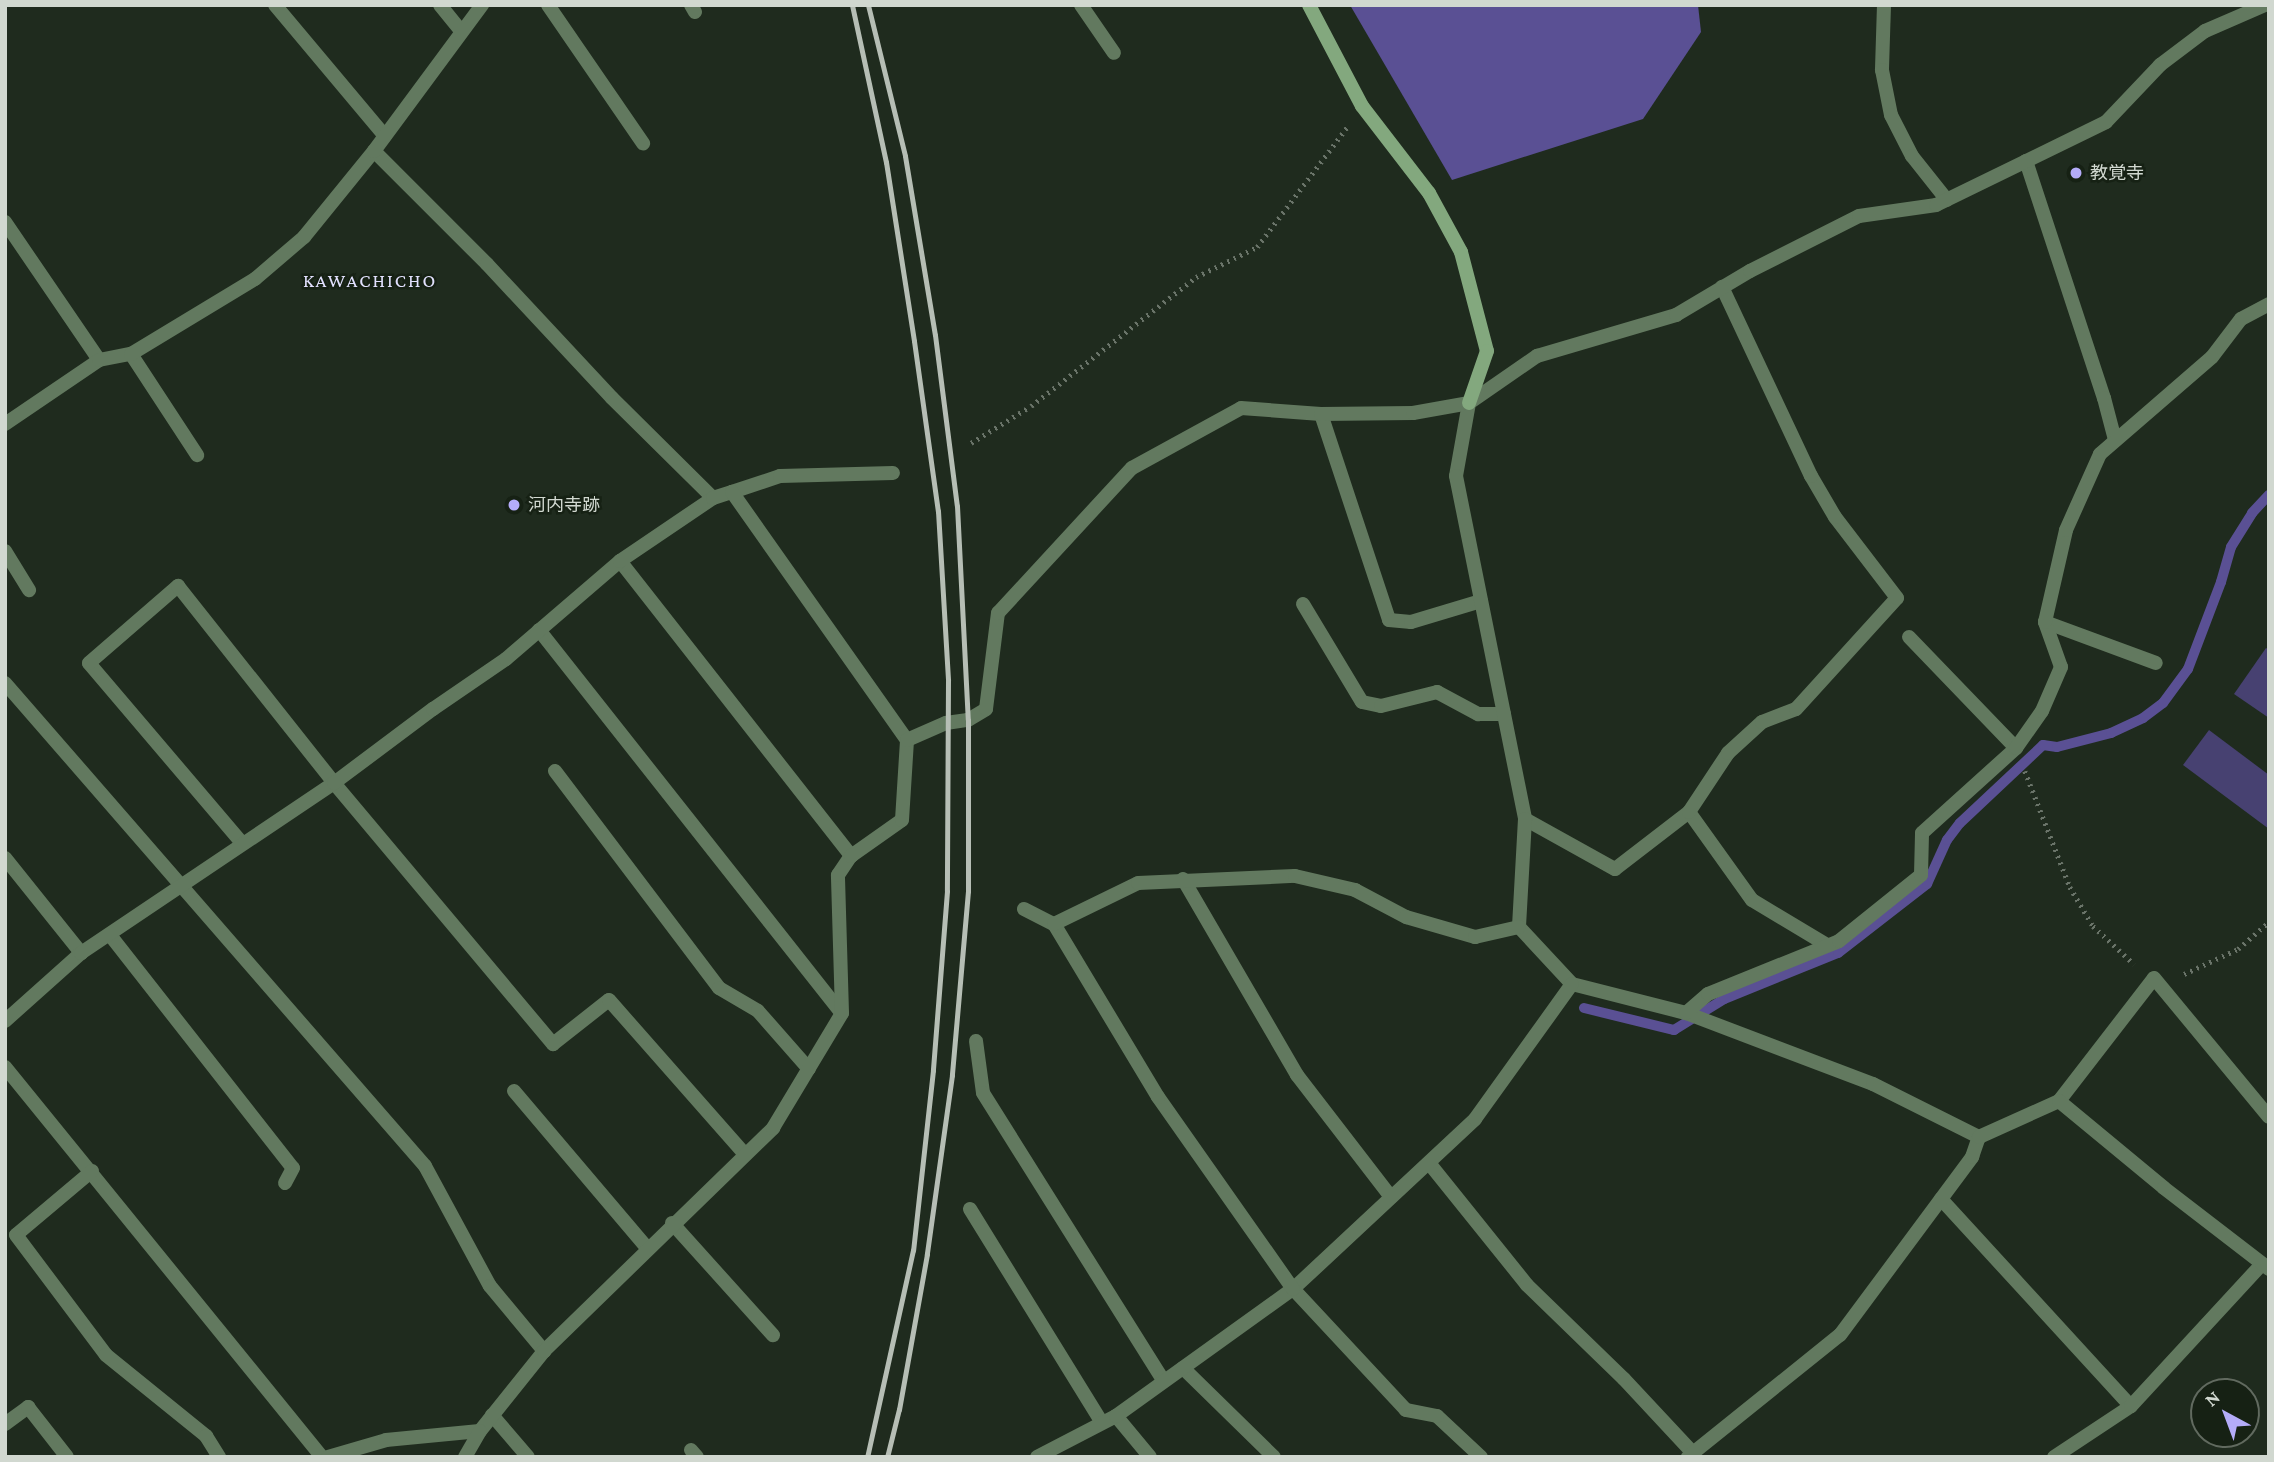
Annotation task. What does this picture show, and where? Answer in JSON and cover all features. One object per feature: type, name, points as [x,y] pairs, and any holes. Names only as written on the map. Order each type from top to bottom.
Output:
[{"type":"street","points":[[275,5],[385,136]]},
{"type":"street","points":[[440,5],[461,31]]},
{"type":"street","points":[[5,424],[99,360],[131,354],[255,279],[304,237],[374,151],[482,5]]},
{"type":"street","points":[[548,5],[643,143]]},
{"type":"street","points":[[1081,5],[1114,53]]},
{"type":"street","points":[[1309,5],[1362,106],[1429,193],[1461,252],[1487,351],[1469,403],[1456,476],[1525,819],[1519,926],[1572,984],[1686,1013],[1874,1084],[1979,1137]]},
{"type":"street","points":[[1884,5],[1882,70],[1891,115],[1912,156],[1947,200]]},
{"type":"street","points":[[907,740],[946,723],[968,720],[986,709],[998,613],[1132,468],[1241,408],[1321,414],[1413,413],[1469,403],[1537,356],[1676,315],[1722,287],[1859,216],[1936,205],[2106,122],[2160,65],[2206,31],[2265,5]]},
{"type":"street","points":[[374,151],[487,264],[612,398],[713,498]]},
{"type":"street","points":[[2026,161],[2105,398],[2115,440]]},
{"type":"street","points":[[5,222],[99,360]]},
{"type":"street","points":[[1525,819],[1615,869],[1689,812],[1728,753],[1762,722],[1796,709],[1897,598],[1835,517],[1811,476],[1722,287]]},
{"type":"street","points":[[1686,1013],[1708,994],[1839,941],[1921,875],[1922,833],[2017,748],[2042,711],[2061,667],[2045,622],[2066,530],[2100,454],[2212,357],[2241,319],[2269,304]]},
{"type":"street","points":[[131,354],[197,455]]},
{"type":"street","points":[[1321,414],[1390,620],[1411,622],[1481,601]]},
{"type":"street","points":[[5,1021],[80,953],[334,783],[433,709],[506,659],[620,561],[713,498],[780,476],[893,473]]},
{"type":"street","points":[[465,1457],[480,1431],[544,1351],[672,1223],[773,1128],[842,1013],[838,875],[851,856],[902,820],[907,740],[732,492]]},
{"type":"street","points":[[5,551],[29,590]]},
{"type":"street","points":[[620,561],[851,856]]},
{"type":"street","points":[[242,843],[89,663],[178,586],[334,783],[553,1044],[609,1000],[745,1154]]},
{"type":"street","points":[[1303,604],[1362,702],[1381,706],[1437,692],[1478,714],[1504,714]]},
{"type":"street","points":[[2045,622],[2156,663]]},
{"type":"street","points":[[538,631],[842,1013]]},
{"type":"street","points":[[1909,637],[2017,748]]},
{"type":"street","points":[[5,683],[425,1166],[491,1286],[544,1351]]},
{"type":"street","points":[[555,771],[719,988],[758,1011],[809,1069]]},
{"type":"street","points":[[1689,812],[1752,900],[1827,945]]},
{"type":"street","points":[[5,858],[80,953]]},
{"type":"street","points":[[1055,924],[1138,883],[1295,876],[1355,890],[1406,917],[1475,937],[1519,926]]},
{"type":"street","points":[[1183,879],[1297,1075],[1391,1197]]},
{"type":"street","points":[[1024,909],[1055,924],[1158,1097],[1293,1289],[1406,1409],[1437,1416],[1481,1457]]},
{"type":"street","points":[[110,935],[293,1168],[285,1183]]},
{"type":"street","points":[[1429,1163],[1527,1285],[1624,1379],[1690,1455],[1840,1335],[1972,1157],[1979,1137],[2059,1101],[2154,978],[2269,1117]]},
{"type":"street","points":[[1046,1455],[1116,1416],[1293,1289],[1475,1119],[1572,984]]},
{"type":"street","points":[[976,1041],[983,1093],[1164,1381]]},
{"type":"street","points":[[5,1067],[331,1456],[386,1440],[480,1431]]},
{"type":"street","points":[[514,1091],[647,1248]]},
{"type":"street","points":[[2054,1457],[2131,1406],[2265,1266],[2164,1188],[2059,1101]]},
{"type":"street","points":[[92,1171],[16,1235],[106,1355],[205,1436],[219,1457]]},
{"type":"street","points":[[1941,1199],[2131,1406]]},
{"type":"street","points":[[970,1209],[1102,1423]]},
{"type":"street","points":[[672,1223],[773,1335]]},
{"type":"street","points":[[1183,1368],[1274,1457]]},
{"type":"street","points":[[5,1424],[28,1407],[67,1457]]},
{"type":"street","points":[[492,1415],[528,1457]]},
{"type":"street","points":[[1116,1416],[1150,1457]]},
{"type":"path","points":[[971,443],[1031,406],[1196,277],[1257,247],[1362,106]]},
{"type":"path","points":[[2017,748],[2070,887],[2092,926],[2110,945],[2154,978],[2189,974],[2238,950],[2269,922]]},
{"type":"shaded area","points":[[1350,5],[1698,5],[1701,32],[1643,119],[1452,180]]},
{"type":"shaded area","points":[[2266,648],[2269,650],[2269,718],[2234,694]]},
{"type":"shaded area","points":[[2209,730],[2269,775],[2269,829],[2183,765]]},
{"type":"waterway","points":[[1584,1008],[1674,1030],[1724,999],[1838,953],[1927,884],[1947,840],[1960,823],[2043,745],[2057,747],[2111,733],[2143,718],[2163,703],[2188,669],[2221,582],[2231,547],[2252,513],[2269,495]]},
{"type":"railway","points":[[852,5],[886,162],[914,341],[938,511],[948,681],[947,891],[933,1070],[913,1250],[867,1457]]},
{"type":"railway","points":[[868,5],[905,156],[935,335],[957,506],[968,720],[968,891],[952,1075],[927,1254],[899,1409],[887,1457]]},
{"type":"place","name":"教覚寺","points":[[2076,173]]},
{"type":"place","name":"河内寺跡","points":[[514,505]]},
{"type":"district","name":"KAWACHICHO","points":[[370,281]]}]
